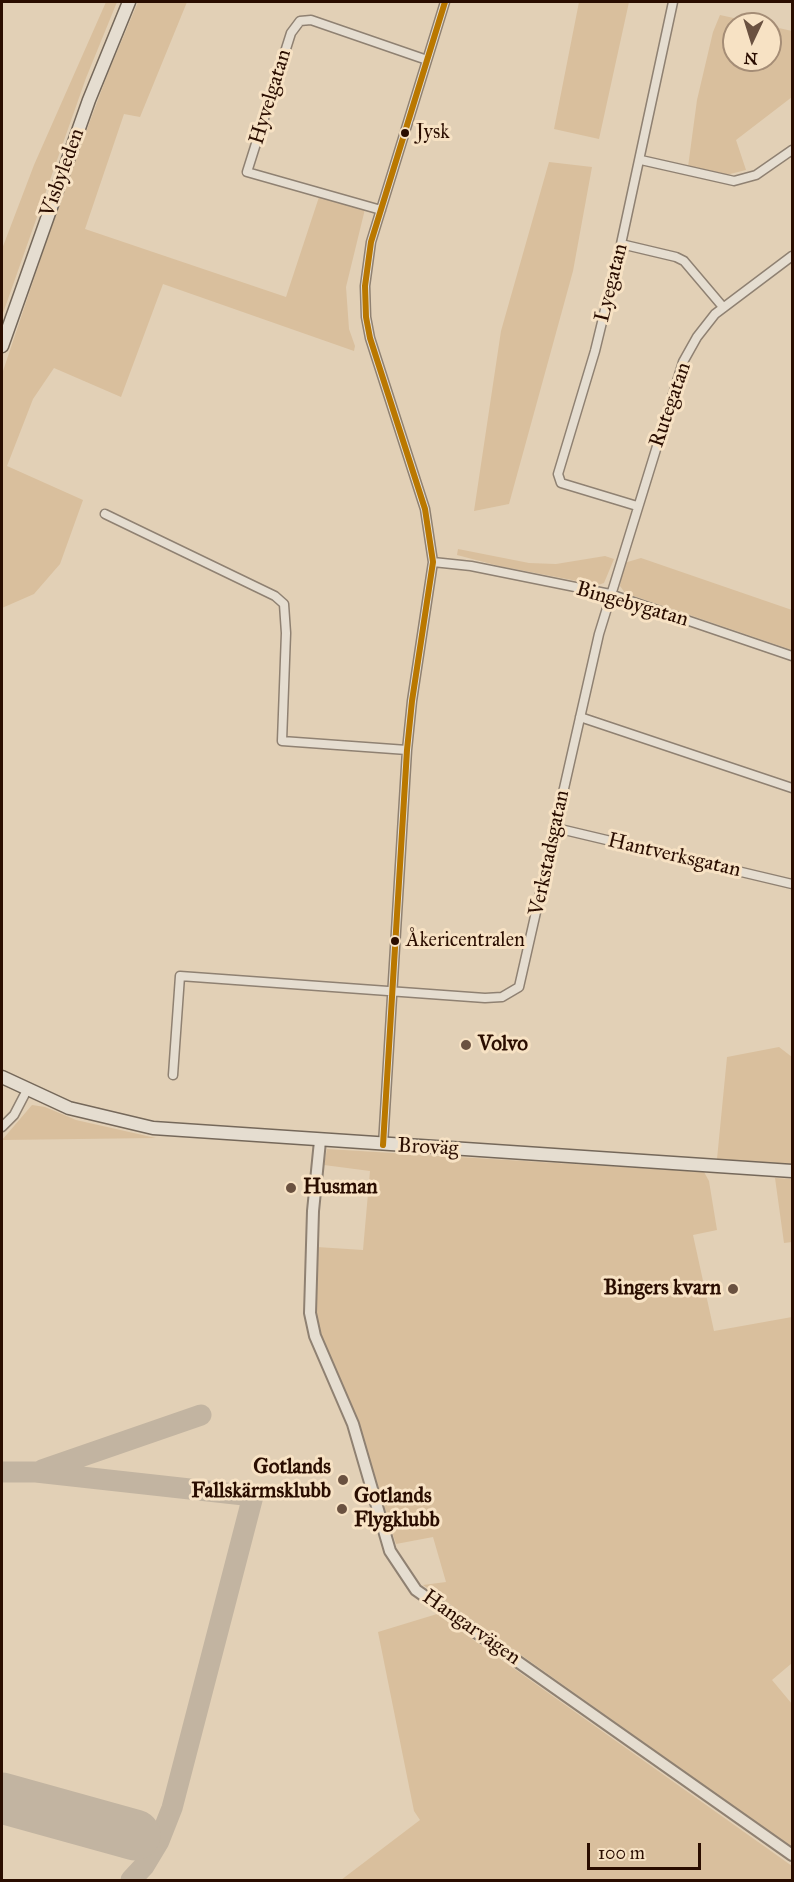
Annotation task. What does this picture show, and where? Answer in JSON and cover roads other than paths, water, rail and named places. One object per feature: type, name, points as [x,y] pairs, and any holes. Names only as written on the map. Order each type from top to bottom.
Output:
[{"type":"main road","name":"Visbyleden","points":[[2,346],[89,100],[129,2]]},
{"type":"main road","name":"Broväg","points":[[2,1077],[27,1090],[86,1114],[153,1128],[792,1171]]},
{"type":"street","points":[[383,1145],[407,750],[412,701],[434,562],[425,509],[366,317],[366,263],[445,2]]},
{"type":"street","name":"Lyegatan","points":[[637,506],[561,483],[558,478],[595,351],[621,244],[641,160],[673,2]]},
{"type":"street","name":"Hyvelgatan","points":[[381,210],[247,172],[291,33],[300,21],[311,20],[427,60]]},
{"type":"street","points":[[641,160],[734,181],[756,176],[792,150]]},
{"type":"street","points":[[621,244],[676,256],[684,261],[723,308]]},
{"type":"street","name":"Rutegatan","points":[[610,594],[683,362],[702,330],[723,308],[792,256]]},
{"type":"street","points":[[105,514],[275,596],[284,604],[286,633],[282,741],[407,750]]},
{"type":"street","name":"Bingebygatan","points":[[434,562],[471,566],[610,594],[792,656]]},
{"type":"street","name":"Verkstadsgatan","points":[[394,992],[485,998],[502,997],[519,987],[610,594]]},
{"type":"street","points":[[580,717],[792,788]]},
{"type":"street","name":"Hantverksgatan","points":[[556,828],[792,884]]},
{"type":"street","points":[[173,1075],[180,976],[394,992]]},
{"type":"street","points":[[2,1127],[14,1115],[27,1090]]},
{"type":"street","name":"Hangarvägen","points":[[320,1141],[313,1211],[310,1313],[315,1336],[352,1424],[390,1551],[416,1590],[792,1855]]},
{"type":"place","name":"Jysk","points":[[405,133]]},
{"type":"place","name":"Åkericentralen","points":[[395,941]]},
{"type":"place","name":"Volvo","points":[[466,1045]]},
{"type":"place","name":"Husman","points":[[291,1188]]},
{"type":"place","name":"Bingers kvarn","points":[[733,1289]]},
{"type":"place","name":"Gotlands Fallskärmsklubb","points":[[343,1480]]},
{"type":"place","name":"Gotlands Flygklubb","points":[[342,1509]]}]
